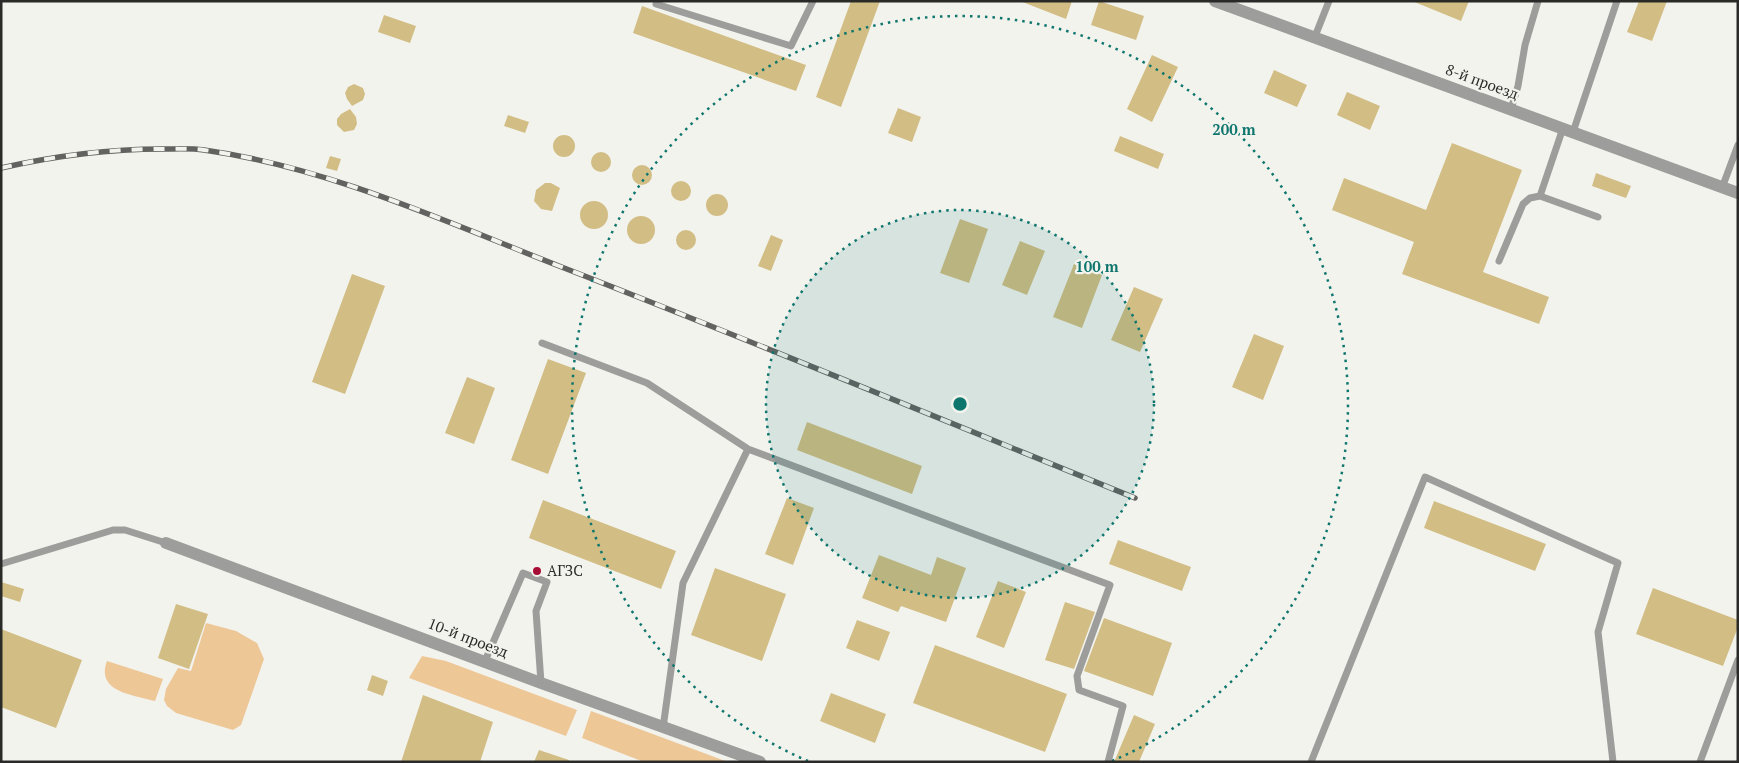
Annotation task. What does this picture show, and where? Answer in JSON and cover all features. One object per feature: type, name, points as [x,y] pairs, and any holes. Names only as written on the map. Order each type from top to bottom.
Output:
[{"type":"street","name":"8-й проезд","points":[[1215,1],[1314,39],[1738,193]]},
{"type":"street","name":"10-й проезд","points":[[166,543],[663,728],[760,762]]},
{"type":"lane","points":[[656,4],[791,46],[813,1]]},
{"type":"lane","points":[[1314,39],[1329,1]]},
{"type":"lane","points":[[1511,109],[1518,86],[1525,45],[1538,1]]},
{"type":"lane","points":[[1540,196],[1568,130],[1617,1]]},
{"type":"lane","points":[[1722,188],[1738,145]]},
{"type":"lane","points":[[1499,261],[1523,204],[1530,198],[1540,196],[1598,217]]},
{"type":"lane","points":[[542,343],[647,383],[748,449],[1110,585],[1077,676],[1079,690],[1123,706],[1108,762]]},
{"type":"lane","points":[[663,728],[684,583],[748,449]]},
{"type":"lane","points":[[1311,762],[1425,477],[1618,562],[1598,632],[1613,762]]},
{"type":"lane","points":[[1,564],[113,530],[125,530],[166,543]]},
{"type":"lane","points":[[485,661],[523,573],[547,582],[536,611],[541,683]]},
{"type":"lane","points":[[1700,762],[1738,660]]},
{"type":"shaded area","points":[[206,623],[236,631],[257,643],[264,659],[241,725],[233,730],[176,713],[167,706],[164,700],[166,689],[178,668],[191,671]]},
{"type":"shaded area","points":[[422,656],[446,661],[577,710],[566,736],[409,678]]},
{"type":"shaded area","points":[[107,661],[163,679],[155,701],[127,694],[111,686],[106,679]]},
{"type":"shaded area","points":[[591,711],[728,762],[644,762],[582,738]]},
{"type":"building","points":[[851,1],[880,1],[841,107],[816,97]]},
{"type":"building","points":[[1020,1],[1072,1],[1066,19]]},
{"type":"building","points":[[1099,1],[1144,16],[1136,40],[1091,25]]},
{"type":"building","points":[[1412,1],[1469,1],[1461,21]]},
{"type":"building","points":[[1639,1],[1667,1],[1652,41],[1627,32]]},
{"type":"building","points":[[642,6],[806,65],[796,91],[633,33]]},
{"type":"building","points":[[384,15],[416,26],[410,43],[378,32]]},
{"type":"building","points":[[1152,55],[1178,67],[1152,122],[1127,109]]},
{"type":"building","points":[[1274,70],[1307,85],[1297,107],[1264,93]]},
{"type":"building","points":[[354,84],[363,88],[365,94],[363,100],[352,106],[345,93],[348,87]]},
{"type":"building","points":[[1347,92],[1380,106],[1370,130],[1337,115]]},
{"type":"building","points":[[898,108],[921,117],[912,142],[888,133]]},
{"type":"building","points":[[350,109],[356,117],[357,124],[354,130],[344,132],[337,125],[337,119],[341,114]]},
{"type":"building","points":[[508,115],[529,122],[525,133],[504,126]]},
{"type":"building","points":[[564,135],[572,138],[575,146],[572,154],[564,157],[556,154],[553,146],[556,138]]},
{"type":"building","points":[[1120,136],[1164,154],[1158,169],[1114,151]]},
{"type":"building","points":[[1452,143],[1522,170],[1483,272],[1549,297],[1539,324],[1402,274],[1414,242],[1332,210],[1344,178],[1426,210]]},
{"type":"building","points":[[601,152],[608,155],[611,162],[608,169],[601,172],[594,169],[591,162],[594,155]]},
{"type":"building","points":[[330,156],[341,159],[337,171],[326,168]]},
{"type":"building","points":[[642,165],[649,168],[652,175],[649,182],[642,185],[635,182],[632,175],[635,168]]},
{"type":"building","points":[[1596,173],[1631,186],[1626,198],[1592,186]]},
{"type":"building","points":[[681,181],[688,184],[691,191],[688,198],[681,201],[674,198],[671,191],[674,184]]},
{"type":"building","points":[[545,183],[551,183],[560,188],[552,211],[541,209],[534,201],[536,190]]},
{"type":"building","points":[[713,194],[721,194],[728,201],[728,209],[721,216],[713,216],[706,209],[706,201]]},
{"type":"building","points":[[594,201],[604,205],[608,215],[604,225],[594,229],[584,225],[580,215],[584,205]]},
{"type":"building","points":[[641,216],[651,220],[655,230],[651,240],[641,244],[631,240],[627,230],[631,220]]},
{"type":"building","points":[[960,219],[988,229],[969,283],[940,273]]},
{"type":"building","points":[[686,230],[693,233],[696,240],[693,247],[686,250],[679,247],[676,240],[679,233]]},
{"type":"building","points":[[771,235],[783,240],[771,271],[758,266]]},
{"type":"building","points":[[1020,241],[1045,251],[1027,295],[1002,285]]},
{"type":"building","points":[[1074,264],[1102,275],[1082,328],[1053,317]]},
{"type":"building","points":[[352,274],[385,286],[345,394],[312,382]]},
{"type":"building","points":[[1134,287],[1163,299],[1140,352],[1111,340]]},
{"type":"building","points":[[1254,334],[1284,346],[1263,400],[1232,387]]},
{"type":"building","points":[[548,359],[586,373],[548,474],[511,460]]},
{"type":"building","points":[[467,377],[495,388],[474,444],[445,433]]},
{"type":"building","points":[[807,422],[922,466],[912,494],[797,450]]},
{"type":"building","points":[[787,498],[814,508],[793,565],[765,554]]},
{"type":"building","points":[[543,500],[676,551],[661,589],[529,538]]},
{"type":"building","points":[[1434,501],[1546,544],[1535,571],[1424,528]]},
{"type":"building","points":[[1118,540],[1191,567],[1182,591],[1109,564]]},
{"type":"building","points":[[879,555],[931,575],[937,557],[966,568],[946,622],[901,606],[898,612],[862,598]]},
{"type":"building","points":[[715,568],[786,594],[762,661],[691,635]]},
{"type":"building","points":[[998,581],[1026,592],[1004,648],[976,637]]},
{"type":"building","points":[[1,582],[24,589],[20,602],[1,596]]},
{"type":"building","points":[[1653,588],[1738,620],[1738,627],[1723,666],[1636,634]]},
{"type":"building","points":[[1065,602],[1095,612],[1074,669],[1045,660]]},
{"type":"building","points":[[176,604],[208,614],[189,669],[158,658]]},
{"type":"building","points":[[1104,618],[1172,643],[1153,696],[1084,671]]},
{"type":"building","points":[[857,620],[890,632],[879,661],[846,648]]},
{"type":"building","points":[[1,629],[82,660],[56,728],[1,707]]},
{"type":"building","points":[[935,645],[1067,694],[1045,752],[913,703]]},
{"type":"building","points":[[372,675],[388,681],[383,696],[367,690]]},
{"type":"building","points":[[831,693],[886,714],[875,743],[820,721]]},
{"type":"building","points":[[423,695],[493,722],[480,762],[401,762]]},
{"type":"building","points":[[1134,715],[1155,724],[1139,762],[1114,762]]},
{"type":"building","points":[[539,750],[569,760],[569,762],[534,762]]},
{"type":"railway","points":[[1,168],[41,160],[101,152],[142,149],[194,149],[250,158],[340,182],[429,214],[1135,498]]},
{"type":"place","name":"АГЗС","points":[[537,571]]}]
